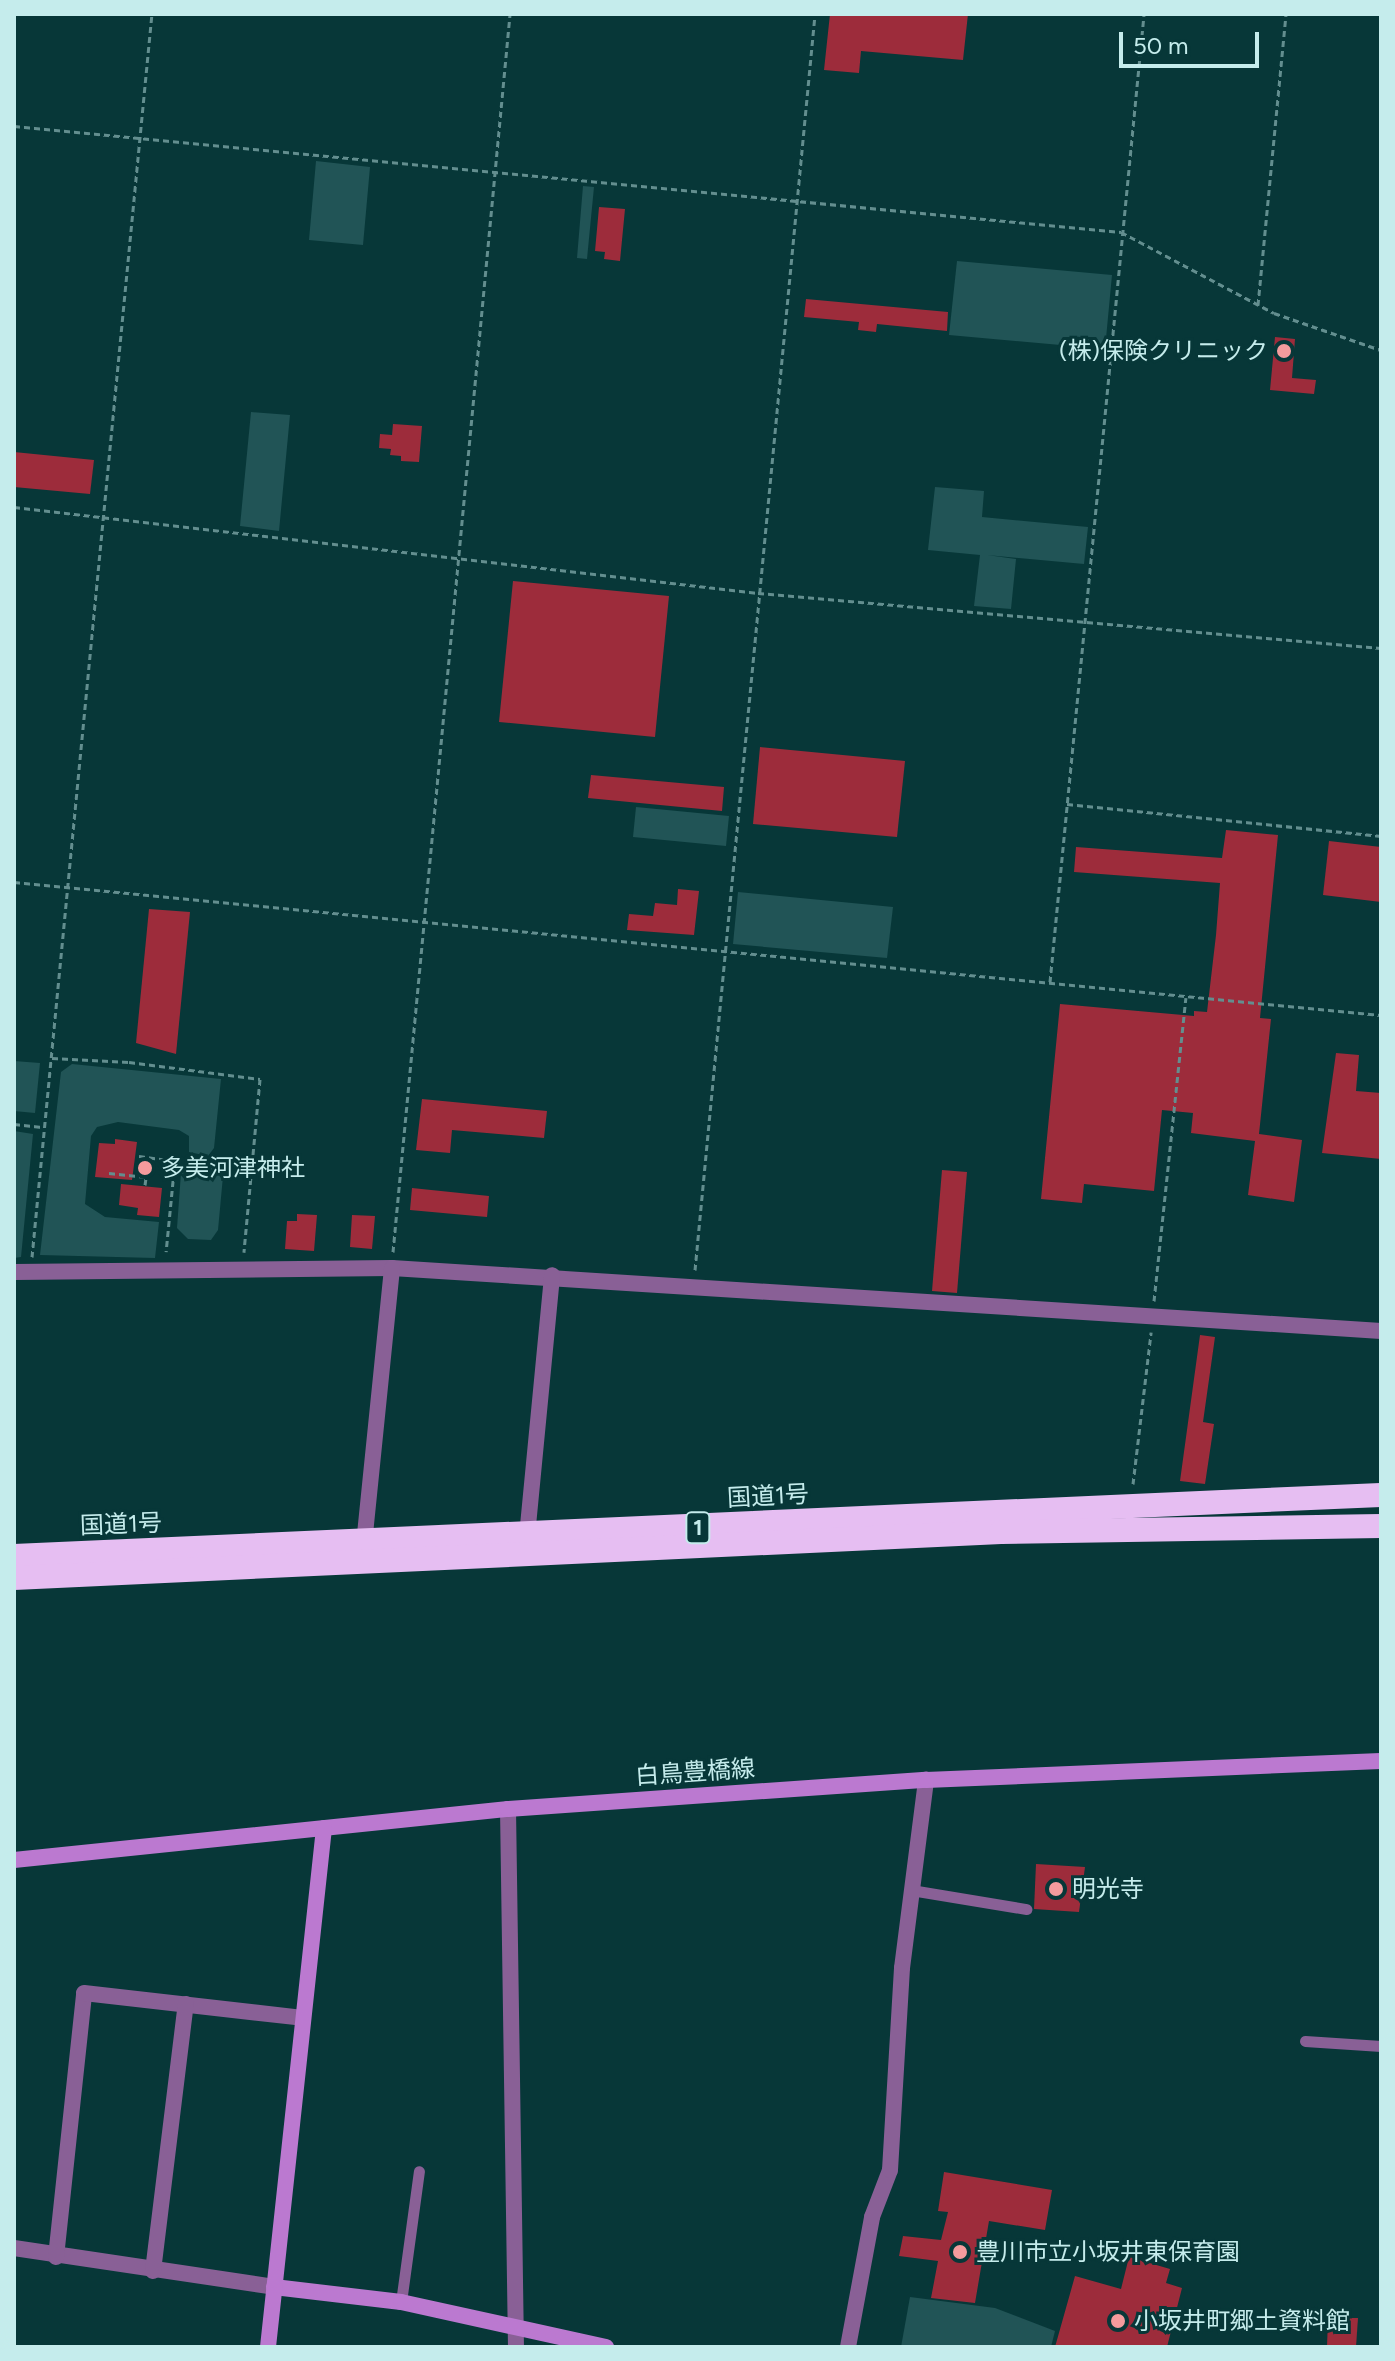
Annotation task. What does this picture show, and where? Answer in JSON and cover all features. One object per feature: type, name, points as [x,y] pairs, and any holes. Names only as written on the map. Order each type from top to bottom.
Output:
[{"type":"highway","name":"国道1号","points":[[14,1556],[364,1544],[1381,1495]]},
{"type":"highway","name":"国道1号","points":[[14,1578],[985,1533],[1381,1526]]},
{"type":"main road","name":"白鳥豊橋線","points":[[14,1860],[508,1809],[926,1780],[1381,1761]]},
{"type":"main road","points":[[268,2347],[324,1828]]},
{"type":"main road","points":[[274,2287],[401,2302],[606,2347]]},
{"type":"street","points":[[364,1544],[392,1268]]},
{"type":"street","points":[[22,1272],[242,1273],[392,1268],[552,1275],[1153,1313],[1381,1331]]},
{"type":"street","points":[[527,1536],[552,1275]]},
{"type":"street","points":[[848,2347],[872,2217],[890,2170],[911,1890],[926,1780]]},
{"type":"street","points":[[508,1809],[516,2347]]},
{"type":"street","points":[[56,2257],[84,1993],[303,2018]]},
{"type":"street","points":[[153,2271],[186,2004]]},
{"type":"street","points":[[14,2248],[56,2257],[274,2287]]},
{"type":"lane","points":[[911,1890],[1026,1909]]},
{"type":"lane","points":[[1305,2041],[1381,2046]]},
{"type":"lane","points":[[401,2302],[419,2171]]},
{"type":"path","points":[[22,1272],[52,1058],[152,14]]},
{"type":"path","points":[[392,1268],[455,559],[510,14]]},
{"type":"path","points":[[694,1285],[722,951],[815,14]]},
{"type":"path","points":[[1050,983],[1144,14]]},
{"type":"path","points":[[1258,305],[1286,14]]},
{"type":"path","points":[[14,126],[493,168],[1121,232],[1258,305],[1381,350]]},
{"type":"path","points":[[14,507],[758,593],[1381,648]]},
{"type":"path","points":[[1067,804],[1381,836]]},
{"type":"path","points":[[14,882],[1381,1015]]},
{"type":"path","points":[[1130,1507],[1186,997]]},
{"type":"path","points":[[52,1058],[129,1062],[260,1079],[242,1273]]},
{"type":"path","points":[[14,1124],[43,1127]]},
{"type":"path","points":[[139,1156],[175,1161],[165,1257]]},
{"type":"path","points":[[145,1185],[149,1157]]},
{"type":"path","points":[[109,1173],[147,1177]]},
{"type":"shaded area","points":[[316,161],[370,167],[363,245],[309,240]]},
{"type":"shaded area","points":[[583,186],[594,187],[587,259],[577,258]]},
{"type":"shaded area","points":[[957,261],[1112,275],[1105,349],[949,335]]},
{"type":"shaded area","points":[[251,412],[290,415],[279,531],[240,526]]},
{"type":"shaded area","points":[[935,487],[984,491],[982,517],[1088,527],[1084,564],[987,555],[1016,559],[1011,609],[974,606],[980,555],[928,550]]},
{"type":"shaded area","points":[[636,807],[729,816],[726,846],[633,837]]},
{"type":"shaded area","points":[[738,892],[893,907],[887,958],[733,944]]},
{"type":"shaded area","points":[[14,1061],[40,1063],[35,1113],[14,1111]]},
{"type":"shaded area","points":[[72,1064],[221,1079],[214,1148],[208,1156],[189,1152],[189,1136],[179,1130],[118,1122],[97,1127],[91,1136],[85,1204],[105,1217],[159,1222],[155,1258],[40,1255],[61,1072]]},
{"type":"shaded area","points":[[14,1131],[33,1134],[21,1257],[14,1258]]},
{"type":"shaded area","points":[[193,1163],[213,1166],[223,1176],[218,1230],[211,1240],[188,1239],[177,1228],[181,1173]]},
{"type":"shaded area","points":[[910,2297],[995,2308],[1055,2331],[1051,2347],[901,2347]]},
{"type":"building","points":[[830,14],[968,14],[963,60],[861,51],[859,73],[824,70]]},
{"type":"building","points":[[599,207],[625,209],[620,261],[604,259],[605,252],[595,251]]},
{"type":"building","points":[[806,299],[948,312],[947,331],[877,324],[876,332],[858,330],[859,322],[804,317]]},
{"type":"building","points":[[1275,337],[1295,339],[1292,378],[1316,380],[1314,394],[1270,390]]},
{"type":"building","points":[[393,424],[422,426],[419,462],[401,461],[401,456],[390,455],[391,449],[379,448],[380,434],[392,435]]},
{"type":"building","points":[[14,452],[94,460],[90,494],[14,487]]},
{"type":"building","points":[[513,581],[669,596],[655,737],[499,722]]},
{"type":"building","points":[[760,747],[905,761],[897,837],[753,824]]},
{"type":"building","points":[[591,775],[724,787],[722,811],[588,798]]},
{"type":"building","points":[[1226,830],[1278,835],[1260,1018],[1271,1019],[1259,1134],[1302,1140],[1294,1202],[1248,1195],[1255,1141],[1191,1133],[1193,1113],[1162,1110],[1154,1191],[1084,1184],[1082,1203],[1041,1199],[1060,1004],[1194,1016],[1194,1011],[1207,1012],[1216,935],[1220,883],[1074,872],[1076,847],[1222,858]]},
{"type":"building","points":[[1329,841],[1381,847],[1381,902],[1323,895]]},
{"type":"building","points":[[678,889],[699,891],[694,935],[627,930],[629,914],[653,916],[655,903],[677,905]]},
{"type":"building","points":[[149,909],[190,912],[176,1054],[136,1043]]},
{"type":"building","points":[[1336,1053],[1359,1055],[1356,1091],[1381,1093],[1381,1159],[1322,1153]]},
{"type":"building","points":[[422,1099],[547,1111],[544,1138],[452,1130],[450,1153],[416,1150]]},
{"type":"building","points":[[115,1139],[137,1142],[132,1180],[95,1177],[99,1143],[115,1144]]},
{"type":"building","points":[[942,1170],[967,1172],[957,1293],[932,1291]]},
{"type":"building","points":[[121,1184],[162,1188],[159,1217],[137,1215],[138,1208],[119,1205]]},
{"type":"building","points":[[412,1188],[489,1196],[487,1217],[410,1210]]},
{"type":"building","points":[[297,1214],[317,1215],[314,1251],[285,1249],[287,1221],[297,1221]]},
{"type":"building","points":[[352,1215],[375,1216],[372,1249],[350,1247]]},
{"type":"building","points":[[1200,1335],[1215,1337],[1203,1422],[1214,1424],[1205,1484],[1180,1481]]},
{"type":"building","points":[[1036,1864],[1085,1867],[1079,1912],[1034,1909]]},
{"type":"building","points":[[944,2172],[1052,2190],[1045,2230],[989,2221],[975,2303],[931,2298],[938,2261],[899,2256],[903,2236],[941,2240],[948,2212],[938,2211]]},
{"type":"building","points":[[1129,2257],[1170,2269],[1166,2283],[1182,2288],[1167,2347],[1055,2347],[1075,2276],[1121,2289]]},
{"type":"building","points":[[1328,2318],[1358,2318],[1356,2347],[1327,2347]]},
{"type":"place","name":"(株)保険クリニック","points":[[1284,351]]},
{"type":"place","name":"多美河津神社","points":[[145,1168]]},
{"type":"place","name":"明光寺","points":[[1056,1889]]},
{"type":"place","name":"豊川市立小坂井東保育園","points":[[960,2252]]},
{"type":"place","name":"小坂井町郷土資料館","points":[[1118,2321]]}]
